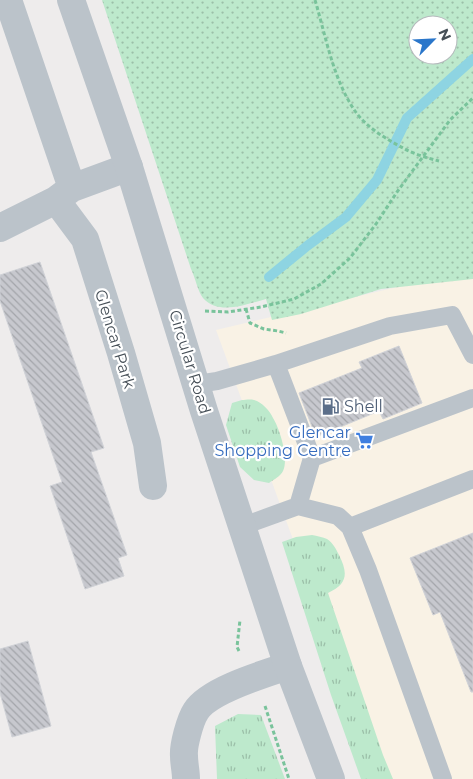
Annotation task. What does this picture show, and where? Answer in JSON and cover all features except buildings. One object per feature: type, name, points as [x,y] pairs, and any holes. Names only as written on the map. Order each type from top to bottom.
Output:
[{"type":"street","name":"Glencar Park","points":[[8,0],[64,194],[85,239],[121,353],[147,443],[153,486]]},
{"type":"street","name":"Circular Road","points":[[71,0],[129,167],[226,480],[243,526],[288,666],[331,779]]},
{"type":"street","points":[[0,228],[64,194],[129,167]]},
{"type":"street","points":[[186,779],[184,754],[188,732],[196,711],[210,697],[236,685],[288,666]]},
{"type":"lane","points":[[197,384],[217,381],[276,364],[390,326],[452,315],[473,355]]},
{"type":"lane","points":[[276,364],[312,458],[298,506]]},
{"type":"lane","points":[[312,458],[473,398]]},
{"type":"lane","points":[[350,527],[473,479]]},
{"type":"lane","points":[[243,526],[298,506],[338,516],[350,527],[368,570],[443,779]]},
{"type":"path","points":[[316,0],[340,85],[355,112],[369,126],[404,150],[439,162]]},
{"type":"path","points":[[200,310],[228,312],[294,299],[321,284],[350,258],[450,120],[473,98]]},
{"type":"path","points":[[246,309],[250,323],[264,330],[278,331],[308,339],[326,347]]},
{"type":"shaded area","name":"Glencar Shopping Centre","points":[[473,269],[473,779],[374,779],[298,553],[216,330]]},
{"type":"green space","points":[[102,0],[473,0],[473,279],[381,289],[301,314],[272,320],[266,299],[242,306],[225,308],[210,303],[203,298],[198,288]]},
{"type":"green space","points":[[242,400],[254,400],[265,407],[276,423],[281,436],[285,466],[281,475],[269,483],[254,480],[240,467],[226,425],[232,403]]},
{"type":"green space","points":[[312,535],[325,538],[331,542],[344,567],[343,582],[335,590],[328,593],[383,755],[393,779],[361,779],[331,695],[282,542],[296,537]]},
{"type":"green space","points":[[238,714],[261,715],[285,779],[217,779],[215,726]]},
{"type":"waterway","points":[[269,277],[346,217],[377,180],[407,118],[473,59]]},
{"type":"place","name":"Shell","points":[[330,406]]},
{"type":"place","name":"Glencar Shopping Centre","points":[[365,441]]}]
